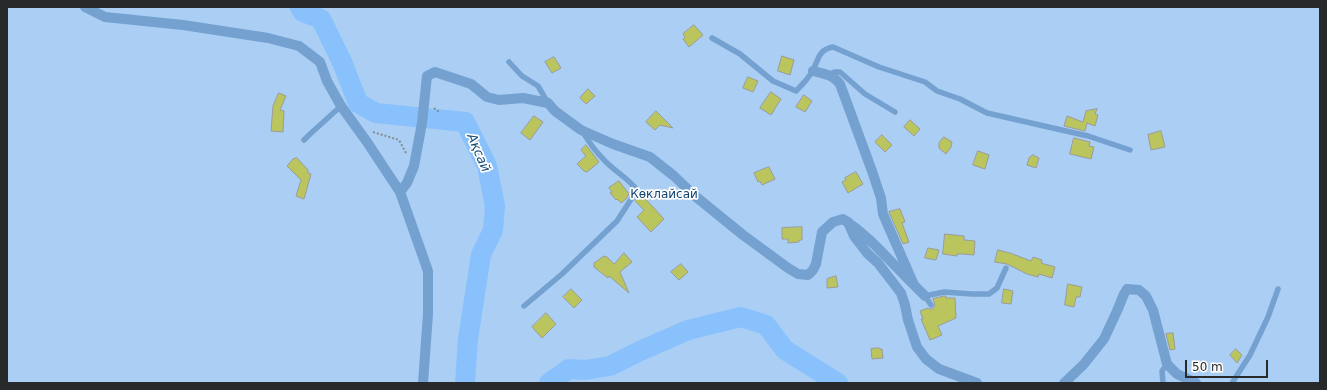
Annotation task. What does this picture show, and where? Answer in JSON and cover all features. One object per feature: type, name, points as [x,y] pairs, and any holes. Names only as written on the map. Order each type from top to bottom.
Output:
[{"type":"street","points":[[85,7],[105,17],[183,25],[268,38],[299,46],[320,62],[327,81],[341,106],[357,127],[400,192],[428,271],[428,307],[423,383]]},
{"type":"street","points":[[813,70],[834,77],[840,84],[875,178],[881,198],[883,214],[914,285]]},
{"type":"street","points":[[400,192],[407,183],[414,166],[422,123],[427,76],[435,72],[471,84],[487,97],[499,100],[522,98],[548,103],[556,112],[581,130],[613,144],[650,157],[743,235],[798,274],[808,275],[813,270],[822,232],[833,222],[843,219],[856,227],[871,240],[925,296]]},
{"type":"street","points":[[848,222],[854,236],[867,253],[878,263],[901,293],[908,320],[918,347],[926,359],[939,368],[977,383]]},
{"type":"street","points":[[1064,383],[1084,364],[1104,339],[1124,294],[1128,289],[1139,290],[1146,296],[1153,310],[1167,364],[1177,374],[1196,383]]},
{"type":"lane","points":[[712,38],[740,54],[773,81],[796,91],[813,70],[821,53],[826,48],[833,47],[879,67],[925,82],[937,90],[987,113],[1088,136],[1130,150]]},
{"type":"lane","points":[[509,62],[522,76],[538,86],[548,103]]},
{"type":"lane","points":[[829,75],[834,72],[840,72],[865,94],[895,112]]},
{"type":"lane","points":[[304,140],[341,106]]},
{"type":"lane","points":[[524,306],[562,274],[617,220],[637,190],[633,184],[606,162],[581,130]]},
{"type":"lane","points":[[931,305],[925,296],[944,292],[989,294],[997,288],[1006,268]]},
{"type":"lane","points":[[1232,383],[1250,355],[1268,317],[1278,289]]},
{"type":"lane","points":[[1163,383],[1162,372],[1167,364]]},
{"type":"path","points":[[357,127],[399,140],[414,166]]},
{"type":"green space","name":"Көклайсай","points":[[7,7],[1320,7],[1320,383],[7,383]]},
{"type":"building","points":[[694,25],[703,35],[689,47],[683,39],[685,37],[683,34]]},
{"type":"building","points":[[782,56],[794,60],[790,75],[778,71]]},
{"type":"building","points":[[554,57],[561,68],[552,73],[545,62]]},
{"type":"building","points":[[748,77],[758,81],[753,92],[743,88]]},
{"type":"building","points":[[588,89],[595,96],[586,104],[580,98]]},
{"type":"building","points":[[771,92],[781,99],[771,115],[760,108]]},
{"type":"building","points":[[279,93],[286,96],[280,110],[284,111],[283,132],[271,131],[273,106]]},
{"type":"building","points":[[804,95],[812,101],[805,112],[796,107]]},
{"type":"building","points":[[1097,109],[1095,114],[1098,115],[1095,126],[1087,123],[1085,131],[1064,126],[1067,116],[1083,122],[1086,111]]},
{"type":"building","points":[[656,111],[673,128],[660,125],[655,130],[646,122]]},
{"type":"building","points":[[534,116],[543,122],[530,140],[521,133]]},
{"type":"building","points":[[910,120],[920,129],[914,136],[904,127]]},
{"type":"building","points":[[1161,131],[1165,147],[1151,150],[1148,135]]},
{"type":"building","points":[[882,135],[892,145],[885,152],[875,142]]},
{"type":"building","points":[[944,137],[952,142],[951,147],[946,154],[939,148],[939,143]]},
{"type":"building","points":[[1074,138],[1090,142],[1089,146],[1094,147],[1091,159],[1070,154]]},
{"type":"building","points":[[586,145],[599,162],[587,172],[577,164],[586,156],[581,150]]},
{"type":"building","points":[[978,151],[989,155],[985,169],[973,165]]},
{"type":"building","points":[[1033,155],[1039,158],[1036,168],[1027,165],[1029,158]]},
{"type":"building","points":[[297,158],[308,170],[308,173],[311,174],[304,199],[296,196],[301,180],[287,166],[293,159]]},
{"type":"building","points":[[769,167],[775,179],[762,185],[760,181],[758,182],[754,173]]},
{"type":"building","points":[[856,172],[863,184],[848,193],[842,182],[846,180],[845,178]]},
{"type":"building","points":[[619,181],[629,194],[621,203],[610,193],[612,192],[609,188]]},
{"type":"building","points":[[641,194],[664,219],[651,232],[637,217],[644,210],[635,201]]},
{"type":"building","points":[[900,209],[905,222],[902,223],[909,242],[903,244],[889,212]]},
{"type":"building","points":[[802,227],[802,240],[799,240],[799,242],[788,243],[788,239],[782,239],[782,228]]},
{"type":"building","points":[[945,234],[964,236],[964,240],[975,241],[974,255],[957,254],[957,256],[943,254]]},
{"type":"building","points":[[928,248],[939,250],[936,260],[925,258]]},
{"type":"building","points":[[998,250],[1031,261],[1033,257],[1042,260],[1041,263],[1055,267],[1052,278],[1039,274],[1038,277],[1027,274],[1007,264],[995,262]]},
{"type":"building","points":[[624,253],[632,262],[620,272],[629,293],[609,276],[608,278],[594,267],[594,263],[604,256],[614,264]]},
{"type":"building","points":[[681,264],[688,272],[679,280],[671,272]]},
{"type":"building","points":[[836,276],[838,287],[827,288],[827,279]]},
{"type":"building","points":[[1068,284],[1082,287],[1080,297],[1076,297],[1074,307],[1065,305]]},
{"type":"building","points":[[571,289],[582,300],[574,308],[563,297]]},
{"type":"building","points":[[1004,289],[1013,291],[1011,304],[1002,303]]},
{"type":"building","points":[[946,296],[946,298],[955,298],[956,318],[938,326],[942,335],[930,340],[921,319],[923,319],[920,311],[928,308],[933,309],[935,305],[933,299]]},
{"type":"building","points":[[546,313],[556,324],[542,338],[532,327]]},
{"type":"building","points":[[1173,333],[1175,349],[1170,350],[1166,334]]},
{"type":"building","points":[[871,349],[882,349],[883,358],[872,359]]},
{"type":"building","points":[[1236,349],[1242,355],[1237,363],[1230,355]]},
{"type":"waterway","name":"Ақсай","points":[[300,7],[303,12],[321,19],[342,62],[358,103],[376,113],[465,122],[487,166],[495,206],[493,230],[481,255],[468,339],[465,383]]},
{"type":"waterway","name":"Ақсай","points":[[549,383],[569,369],[585,370],[610,366],[688,330],[741,317],[766,325],[785,350],[838,383]]}]
